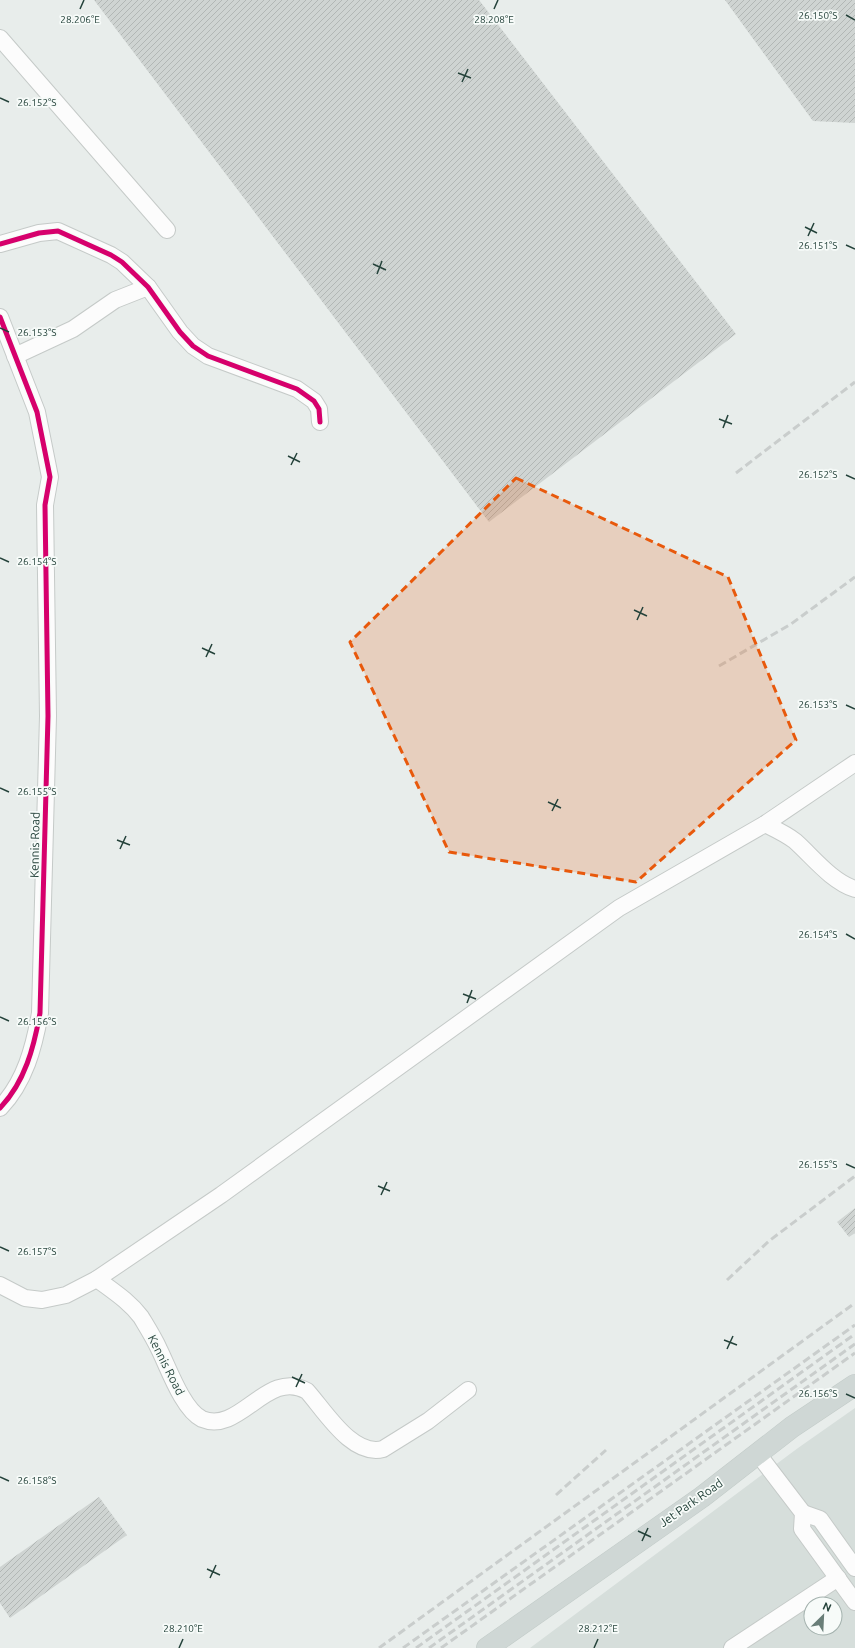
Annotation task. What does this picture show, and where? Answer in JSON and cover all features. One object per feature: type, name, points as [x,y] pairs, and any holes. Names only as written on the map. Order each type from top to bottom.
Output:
[{"type":"main road","name":"Jet Park Road","points":[[504,1648],[761,1457],[792,1427],[855,1385]]},
{"type":"main road","name":"Jet Park Road","points":[[488,1648],[702,1497],[855,1395]]},
{"type":"street","points":[[0,38],[166,230]]},
{"type":"street","points":[[0,244],[39,233],[58,230],[122,262],[148,288],[180,332],[193,346],[208,356],[297,389],[314,401],[319,409],[320,422]]},
{"type":"street","points":[[0,317],[15,356],[73,329],[115,300],[148,288]]},
{"type":"street","name":"Kennis Road","points":[[0,1108],[14,1090],[26,1066],[32,1049],[40,1013],[48,716],[45,505],[50,477],[37,412],[15,356]]},
{"type":"street","points":[[0,1285],[25,1298],[42,1300],[62,1296],[97,1279],[222,1196],[619,908],[765,824],[855,763]]},
{"type":"street","points":[[765,824],[793,839],[834,876],[847,886],[855,889]]},
{"type":"street","name":"Kennis Road","points":[[97,1279],[135,1309],[159,1349],[176,1387],[195,1413],[206,1420],[224,1420],[279,1387],[299,1387],[307,1391],[347,1438],[361,1447],[377,1450],[383,1449],[428,1421],[468,1390]]},
{"type":"street","points":[[761,1457],[803,1513],[820,1519],[855,1568]]},
{"type":"street","points":[[803,1513],[802,1529],[855,1602]]},
{"type":"street","points":[[732,1648],[838,1578]]},
{"type":"highlighted area","points":[[516,478],[728,577],[796,740],[636,882],[449,852],[350,642]]},
{"type":"shaded area","points":[[855,1408],[855,1648],[530,1648],[798,1448]]},
{"type":"building","points":[[94,0],[479,0],[736,334],[489,522]]},
{"type":"building","points":[[725,0],[855,0],[855,123],[813,121]]},
{"type":"building","points":[[855,1208],[855,1233],[849,1237],[837,1222]]},
{"type":"building","points":[[99,1497],[127,1535],[10,1618],[0,1603],[0,1567]]},
{"type":"railway","points":[[736,473],[855,382]]},
{"type":"railway","points":[[719,666],[791,624],[855,577]]},
{"type":"railway","points":[[727,1280],[769,1241],[855,1176]]},
{"type":"railway","points":[[379,1648],[855,1303]]},
{"type":"railway","points":[[403,1648],[855,1325]]},
{"type":"railway","points":[[416,1648],[855,1334]]},
{"type":"railway","points":[[429,1648],[855,1344]]},
{"type":"railway","points":[[441,1648],[855,1353]]},
{"type":"railway","points":[[556,1495],[606,1450]]},
{"type":"cycle path","points":[[0,244],[39,233],[58,231],[111,255],[122,262],[148,287],[180,332],[193,346],[208,356],[297,389],[314,401],[319,409],[320,422]]},
{"type":"cycle path","points":[[0,317],[37,412],[50,477],[45,505],[48,716],[40,1013],[35,1039],[27,1064],[16,1087],[0,1108]]}]
